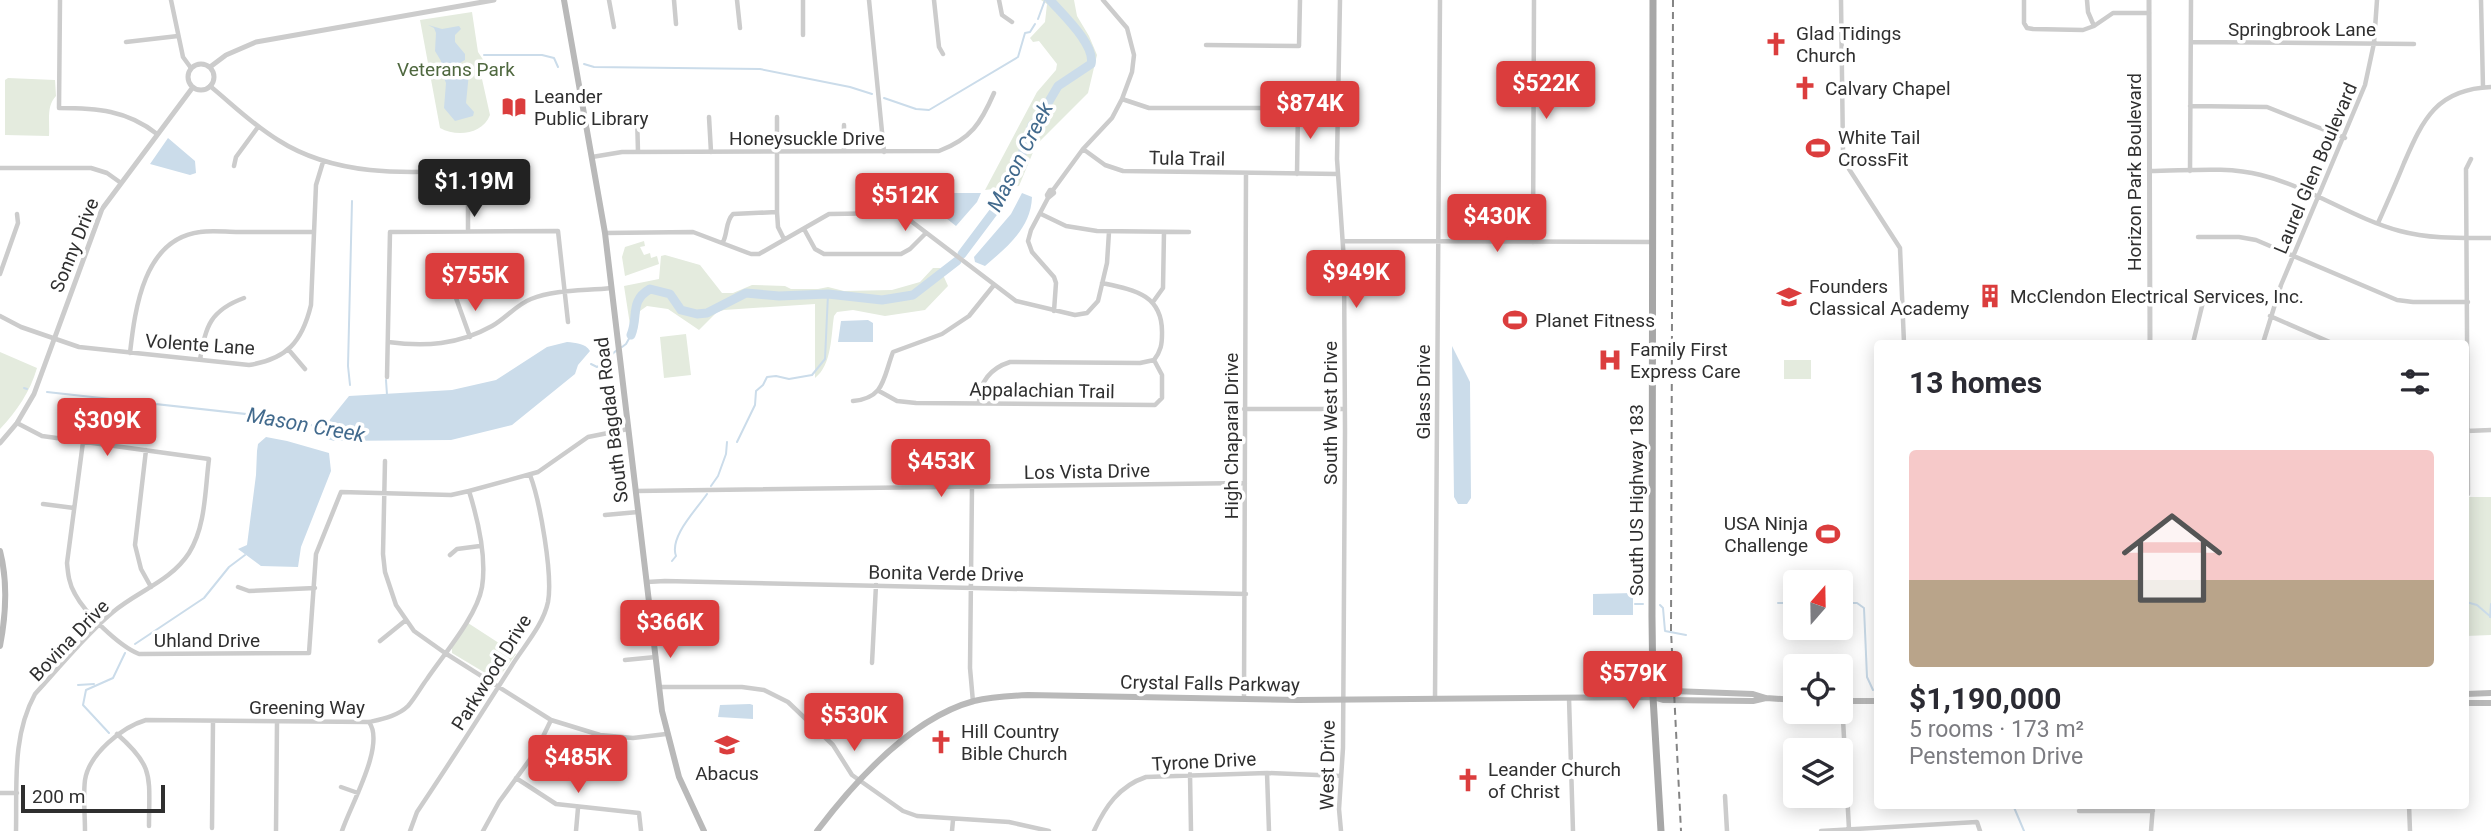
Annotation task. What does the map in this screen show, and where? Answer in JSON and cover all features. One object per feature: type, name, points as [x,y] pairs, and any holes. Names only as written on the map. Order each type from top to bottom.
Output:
[{"type":"main road","name":"South Bagdad Road","points":[[564,0],[605,233],[666,734],[681,784],[704,831]]},
{"type":"main road","name":"South US Highway 183","points":[[1653,0],[1653,696],[1661,831]]},
{"type":"main road","points":[[0,551],[5,587],[4,627],[0,646]]},
{"type":"main road","points":[[2469,694],[2491,693]]},
{"type":"main road","name":"Crystal Falls Parkway","points":[[817,831],[858,778],[922,726],[951,710],[997,697],[1028,695],[1342,700],[1653,696],[1663,700],[1753,701],[1783,699]]},
{"type":"main road","points":[[1853,701],[1874,701]]},
{"type":"main road","points":[[2469,703],[2491,703]]},
{"type":"street","points":[[60,0],[59,108],[109,110],[132,118],[157,134]]},
{"type":"street","points":[[171,0],[183,57],[191,68]]},
{"type":"street","points":[[210,67],[226,55],[256,42],[494,0]]},
{"type":"street","points":[[609,0],[614,27]]},
{"type":"street","points":[[674,0],[676,24]]},
{"type":"street","points":[[737,0],[740,28]]},
{"type":"street","points":[[803,0],[803,35]]},
{"type":"street","points":[[869,0],[884,152]]},
{"type":"street","points":[[934,0],[939,47],[943,54]]},
{"type":"street","points":[[999,0],[1002,15],[1012,22]]},
{"type":"street","points":[[1054,311],[1057,290],[1055,280],[1031,252],[1029,234],[1041,214],[1048,192],[1053,190],[1083,149],[1112,118],[1132,72],[1135,55],[1127,28],[1103,0]]},
{"type":"street","points":[[1206,46],[1299,46],[1300,0]]},
{"type":"street","name":"South West Drive","points":[[1340,0],[1338,174],[1343,242],[1342,700]]},
{"type":"street","name":"Glass Drive","points":[[1436,699],[1440,0]]},
{"type":"street","points":[[1533,242],[1534,0]]},
{"type":"street","points":[[1842,0],[1843,151],[1850,170],[1900,247],[1904,340]]},
{"type":"street","points":[[2024,0],[2024,23],[2027,28],[2083,30],[2113,13],[2149,13]]},
{"type":"street","points":[[2087,0],[2088,12],[2094,26]]},
{"type":"street","name":"Horizon Park Boulevard","points":[[2149,0],[2150,340]]},
{"type":"street","points":[[2190,171],[2191,0]]},
{"type":"street","name":"Laurel Glen Boulevard","points":[[2264,340],[2270,316],[2293,257],[2365,85],[2374,43],[2377,0]]},
{"type":"street","points":[[2481,0],[2483,88]]},
{"type":"street","points":[[125,42],[178,36]]},
{"type":"street","name":"Springbrook Lane","points":[[2191,42],[2414,44]]},
{"type":"street","points":[[199,64],[210,67],[214,75],[210,86],[202,90],[193,87],[188,76],[191,68],[199,64]]},
{"type":"street","points":[[210,86],[257,127],[280,142],[323,162],[368,170],[468,170],[468,231]]},
{"type":"street","name":"Sonny Drive","points":[[0,443],[17,423],[34,394],[97,220],[106,202],[193,87]]},
{"type":"street","points":[[2378,223],[2418,132],[2429,114],[2457,93],[2491,87]]},
{"type":"street","name":"Honeysuckle Drive","points":[[593,157],[638,152],[939,151],[956,145],[974,130],[994,93]]},
{"type":"street","points":[[1122,99],[1149,108],[1298,108],[1297,174]]},
{"type":"street","points":[[2190,106],[2267,107],[2345,138]]},
{"type":"street","points":[[637,115],[638,152]]},
{"type":"street","points":[[709,117],[711,152]]},
{"type":"street","points":[[777,117],[777,212],[778,227],[784,239]]},
{"type":"street","points":[[844,125],[844,151]]},
{"type":"street","points":[[234,166],[236,157],[257,127]]},
{"type":"street","name":"Tula Trail","points":[[1083,149],[1105,165],[1122,171],[1338,174]]},
{"type":"street","points":[[2467,340],[2466,169],[2471,159]]},
{"type":"street","points":[[305,369],[288,349],[303,332],[311,305],[316,185],[323,162]]},
{"type":"street","points":[[0,168],[90,168],[107,173],[121,183]]},
{"type":"street","points":[[2149,171],[2255,173],[2378,223],[2418,235],[2491,237]]},
{"type":"street","name":"High Chaparal Drive","points":[[1244,699],[1246,173]]},
{"type":"street","points":[[723,242],[733,214],[777,212]]},
{"type":"street","points":[[605,233],[688,231],[751,254],[759,254],[833,212],[892,213],[903,215],[1020,303],[1079,315],[1087,313],[1096,304],[1108,258],[1109,232]]},
{"type":"street","points":[[0,274],[18,223],[16,214]]},
{"type":"street","points":[[1041,214],[1069,227],[1109,232],[1189,232]]},
{"type":"street","points":[[804,229],[815,250],[824,254],[901,254],[926,233]]},
{"type":"street","points":[[387,377],[390,232],[558,231],[568,322]]},
{"type":"street","points":[[130,353],[134,317],[150,270],[170,244],[199,232],[314,232]]},
{"type":"street","points":[[1153,302],[1163,288],[1164,232]]},
{"type":"street","points":[[2198,237],[2245,237],[2396,300],[2468,302]]},
{"type":"street","points":[[1343,242],[1652,242]]},
{"type":"street","points":[[978,402],[979,388],[984,379],[1010,362],[1144,363],[1154,360],[1161,346],[1163,322],[1160,310],[1153,302],[1130,289],[1102,283]]},
{"type":"street","points":[[853,401],[866,400],[880,391],[893,352],[943,334],[969,316],[994,285]]},
{"type":"street","points":[[387,342],[438,345],[470,337],[534,298],[611,288]]},
{"type":"street","points":[[200,360],[202,342],[210,321],[230,303],[244,298]]},
{"type":"street","points":[[456,298],[470,337]]},
{"type":"street","points":[[2194,340],[2203,302]]},
{"type":"street","name":"Volente Lane","points":[[0,316],[79,347],[130,353],[249,365],[267,362],[288,349]]},
{"type":"street","points":[[2270,316],[2325,340]]},
{"type":"street","name":"Appalachian Trail","points":[[880,391],[897,401],[1155,405],[1162,398],[1163,378],[1154,360]]},
{"type":"street","points":[[1244,409],[1343,409]]},
{"type":"street","points":[[17,423],[42,436],[146,450],[135,545],[141,569],[151,587]]},
{"type":"street","name":"Sonny Drive","points":[[0,437],[12,429]]},
{"type":"street","points":[[238,587],[249,591],[315,588],[316,554],[341,492],[451,495],[530,475],[549,466],[588,437],[628,429]]},
{"type":"street","points":[[2469,431],[2491,430]]},
{"type":"street","name":"Uhland Drive","points":[[83,442],[67,563],[69,582],[84,607],[122,644],[139,654],[309,653],[315,588]]},
{"type":"street","name":"Bovina Drive","points":[[16,831],[19,732],[35,694],[123,604],[180,565],[193,545],[201,523],[209,459],[146,450]]},
{"type":"street","points":[[384,461],[385,572],[392,598],[420,636],[551,720],[600,735],[633,738],[666,734]]},
{"type":"street","name":"Parkwood Drive","points":[[410,831],[417,812],[540,622],[547,603],[548,585],[540,507],[530,475]]},
{"type":"street","name":"Los Vista Drive","points":[[636,491],[1245,484]]},
{"type":"street","points":[[972,487],[970,670],[973,702]]},
{"type":"street","name":"Greening Way","points":[[85,831],[85,779],[91,765],[117,734],[132,724],[146,720],[369,722],[387,718],[407,706],[471,613],[480,593],[483,573],[469,491]]},
{"type":"street","points":[[43,504],[74,508]]},
{"type":"street","points":[[605,515],[638,512]]},
{"type":"street","points":[[450,555],[457,549],[480,546]]},
{"type":"street","name":"Bonita Verde Drive","points":[[646,582],[1245,594]]},
{"type":"street","points":[[872,663],[876,585]]},
{"type":"street","points":[[380,641],[406,620]]},
{"type":"street","points":[[625,660],[656,657]]},
{"type":"street","points":[[659,687],[742,687],[764,690],[777,695],[833,745],[852,775],[903,811],[917,817],[1009,822],[1049,831]]},
{"type":"street","points":[[1569,698],[1573,831]]},
{"type":"street","name":"West Drive","points":[[1341,831],[1339,809],[1342,700]]},
{"type":"street","points":[[483,831],[493,810],[536,751],[551,720]]},
{"type":"street","points":[[212,828],[213,721]]},
{"type":"street","points":[[276,831],[277,722]]},
{"type":"street","points":[[342,831],[371,754],[372,729],[369,722]]},
{"type":"street","points":[[1843,724],[1849,830]]},
{"type":"street","points":[[117,734],[137,752],[146,768],[149,826]]},
{"type":"street","points":[[1267,772],[1269,831]]},
{"type":"street","name":"Tyrone Drive","points":[[1094,831],[1115,796],[1135,782],[1155,776],[1267,772],[1341,776]]},
{"type":"street","points":[[1190,774],[1192,831]]},
{"type":"street","points":[[516,778],[549,801],[578,808],[639,813],[641,831]]},
{"type":"street","points":[[341,787],[358,793]]},
{"type":"street","points":[[0,793],[17,793]]},
{"type":"street","points":[[1725,796],[1727,831]]},
{"type":"street","points":[[576,831],[578,808]]},
{"type":"street","points":[[2079,811],[2128,809]]},
{"type":"street","points":[[2151,831],[2152,809]]},
{"type":"street","points":[[2409,809],[2410,831]]},
{"type":"street","points":[[952,831],[953,820]]},
{"type":"street","points":[[1821,831],[1977,822],[1980,831]]},
{"type":"green space","points":[[1041,0],[1074,0],[1077,16],[1097,55],[1088,93],[1036,145],[1019,186],[985,190],[1037,92],[1056,70],[1057,64],[1039,41],[1033,42],[1030,38],[1045,22],[1047,4]]},
{"type":"green space","name":"Veterans Park","points":[[472,12],[478,52],[486,64],[482,79],[490,115],[481,127],[475,130],[453,133],[440,128],[420,20]]},
{"type":"green space","points":[[5,80],[55,80],[56,96],[50,109],[49,136],[5,135]]},
{"type":"green space","points":[[644,241],[645,246],[640,247],[644,255],[650,253],[651,258],[657,256],[659,264],[625,276],[622,257],[625,247]]},
{"type":"green space","points":[[661,256],[700,265],[722,293],[733,293],[752,285],[785,286],[791,289],[828,287],[844,291],[892,290],[920,282],[933,268],[940,268],[948,286],[925,310],[885,316],[853,310],[837,312],[834,316],[828,358],[815,378],[815,304],[724,310],[717,312],[699,330],[668,309],[647,306],[640,311],[634,334],[631,331],[624,286],[659,279]]},
{"type":"green space","points":[[686,334],[691,375],[664,378],[660,337]]},
{"type":"green space","points":[[0,352],[37,368],[22,401],[0,429]]},
{"type":"green space","points":[[1784,360],[1811,360],[1811,379],[1784,379]]},
{"type":"green space","points":[[2469,497],[2491,497],[2491,635],[2469,636]]},
{"type":"green space","points":[[468,623],[516,654],[497,680],[452,653],[452,647]]},
{"type":"water","points":[[428,25],[442,29],[459,26],[461,29],[455,35],[455,42],[465,54],[460,68],[464,74],[469,73],[466,103],[474,112],[473,116],[455,121],[444,108],[446,83],[441,71],[441,61],[435,51],[436,33],[434,28]]},
{"type":"water","points":[[168,138],[195,161],[196,173],[190,175],[150,164]]},
{"type":"water","points":[[927,193],[981,193],[977,202],[956,226],[927,203]]},
{"type":"water","points":[[1022,193],[1032,197],[1031,208],[1016,236],[985,266],[975,262],[974,257],[1011,214]]},
{"type":"water","points":[[868,320],[873,323],[873,342],[838,342],[841,321]]},
{"type":"water","points":[[567,342],[583,345],[590,351],[578,365],[575,374],[512,425],[451,440],[328,439],[328,422],[349,396],[452,390],[496,380],[547,347]]},
{"type":"water","points":[[1452,346],[1470,382],[1471,498],[1467,504],[1458,504],[1454,497]]},
{"type":"water","points":[[266,437],[329,453],[331,471],[301,547],[298,567],[261,566],[238,549],[247,545],[258,444]]},
{"type":"water","points":[[1633,593],[1633,615],[1593,615],[1593,594]]},
{"type":"water","points":[[720,705],[753,705],[753,719],[718,717]]},
{"type":"waterway","points":[[1038,19],[1045,0]]},
{"type":"waterway","name":"Mason Creek","points":[[962,254],[995,210],[1016,171],[1032,125],[1038,120],[1058,86],[1091,64],[1091,56],[1083,39],[1050,0]]},
{"type":"waterway","points":[[884,98],[916,109],[929,110],[1018,57],[1025,33],[1030,32],[1035,24]]},
{"type":"waterway","points":[[484,55],[542,55],[554,58],[558,67]]},
{"type":"waterway","points":[[584,64],[594,67],[760,69],[872,94]]},
{"type":"waterway","points":[[350,385],[348,366],[352,201]]},
{"type":"waterway","name":"Mason Creek","points":[[631,335],[639,299],[650,289],[670,294],[681,310],[697,314],[707,313],[746,293],[779,296],[828,294],[882,300],[913,295],[957,261]]},
{"type":"waterway","points":[[737,442],[755,405],[756,391],[767,377],[789,379],[812,375],[825,359],[828,294]]},
{"type":"waterway","name":"Mason Creek","points":[[622,347],[631,335]]},
{"type":"waterway","name":"Mason Creek","points":[[591,364],[597,367],[617,350]]},
{"type":"waterway","points":[[386,380],[387,395]]},
{"type":"waterway","name":"Mason Creek","points":[[47,392],[282,418],[330,430]]},
{"type":"waterway","points":[[711,486],[718,476],[726,454],[727,442]]},
{"type":"waterway","points":[[672,561],[676,556],[676,541],[680,532],[707,494]]},
{"type":"waterway","points":[[135,644],[204,598],[229,567],[245,555]]},
{"type":"waterway","points":[[1778,603],[1783,603]]},
{"type":"waterway","points":[[1853,603],[1864,608],[1867,677],[1873,690]]},
{"type":"waterway","points":[[2469,603],[2477,605],[2491,617]]},
{"type":"waterway","points":[[1635,604],[1643,604]]},
{"type":"waterway","points":[[2490,617],[2491,604]]},
{"type":"waterway","points":[[1660,605],[1663,608],[1665,631],[1686,635]]},
{"type":"waterway","points":[[109,733],[83,705],[86,690],[113,678],[125,653]]},
{"type":"waterway","points":[[78,685],[94,684]]},
{"type":"waterway","points":[[2015,809],[2024,831]]},
{"type":"railway","points":[[1673,0],[1671,631],[1681,831]]},
{"type":"place","name":"Glad Tidings Church","points":[[1776,44]]},
{"type":"place","name":"Calvary Chapel","points":[[1805,88]]},
{"type":"place","name":"Leander Public Library","points":[[514,107]]},
{"type":"place","name":"White Tail CrossFit","points":[[1818,148]]},
{"type":"place","name":"McClendon Electrical Services, Inc.","points":[[1990,296]]},
{"type":"place","name":"Founders Classical Academy","points":[[1789,297]]},
{"type":"place","name":"Planet Fitness","points":[[1515,320]]},
{"type":"place","name":"Family First Express Care","points":[[1610,360]]},
{"type":"place","name":"USA Ninja Challenge","points":[[1828,534]]},
{"type":"place","name":"Hill Country Bible Church","points":[[941,742]]},
{"type":"place","name":"Abacus","points":[[727,745]]},
{"type":"place","name":"Leander Church of Christ","points":[[1468,780]]}]
